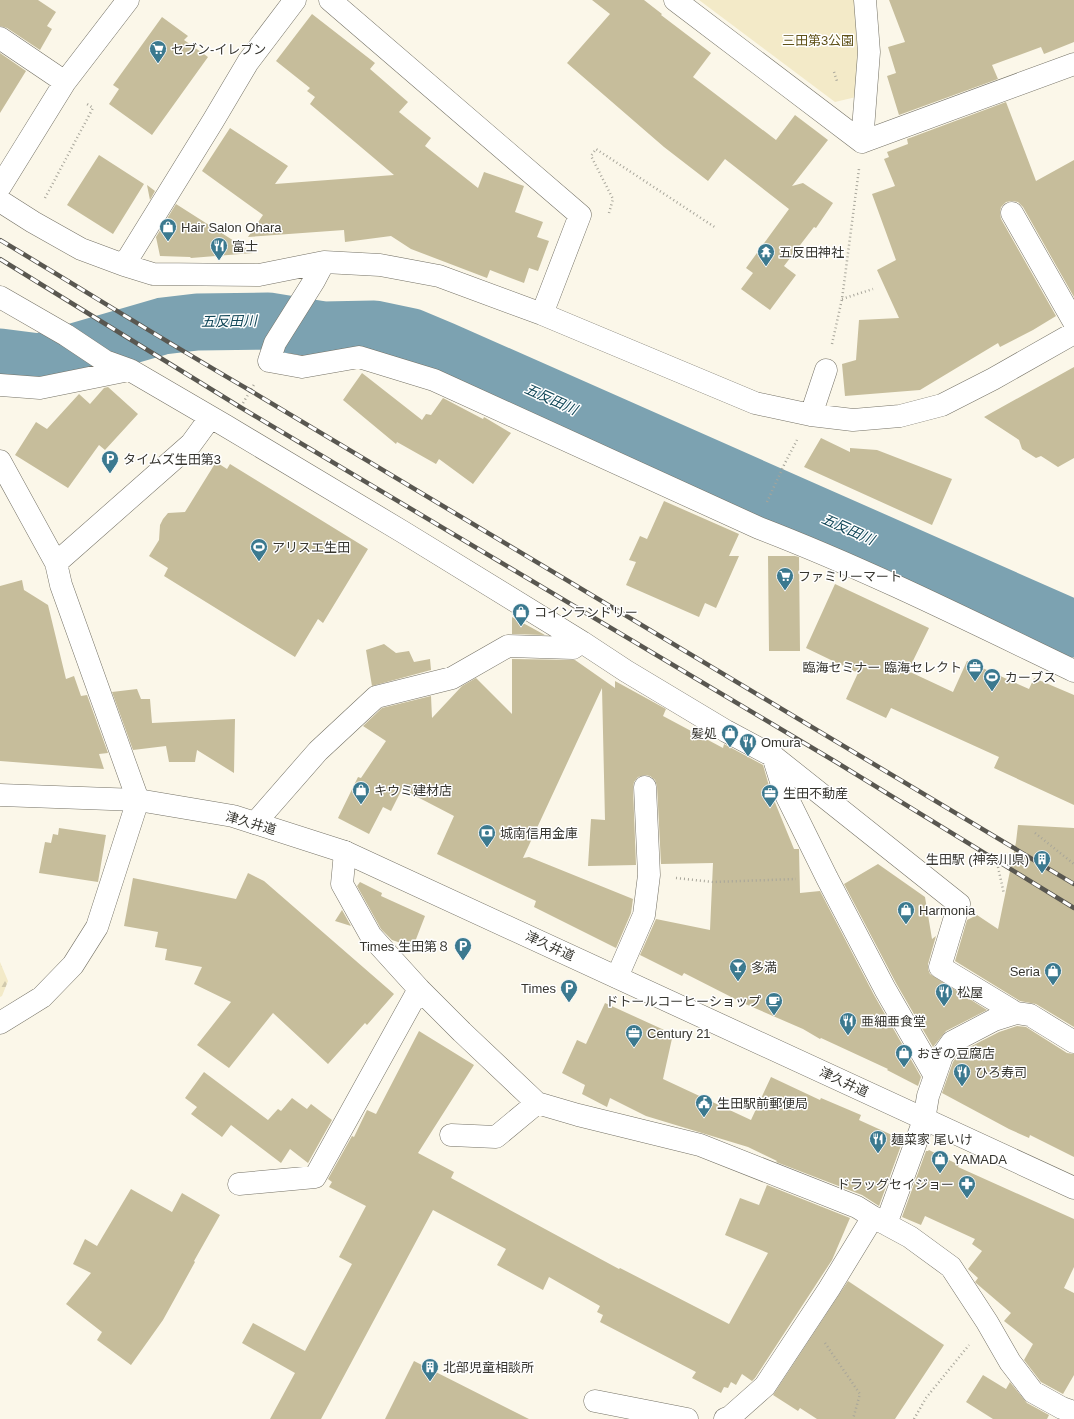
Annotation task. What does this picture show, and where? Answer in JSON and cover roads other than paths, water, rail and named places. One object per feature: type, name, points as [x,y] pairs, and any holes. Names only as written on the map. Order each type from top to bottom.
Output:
[{"type":"street","points":[[5,178],[65,82],[128,0]]},
{"type":"street","points":[[124,265],[248,62],[295,0]]},
{"type":"street","points":[[330,0],[580,215],[542,314]]},
{"type":"street","points":[[675,0],[862,142]]},
{"type":"street","points":[[862,142],[869,52],[865,0]]},
{"type":"street","points":[[0,38],[65,82]]},
{"type":"street","points":[[862,142],[1074,64]]},
{"type":"street","points":[[0,201],[33,222],[80,248],[152,274],[259,275],[380,265],[439,276],[542,314],[755,403],[811,415],[853,420],[900,416],[942,405],[993,379],[1074,333]]},
{"type":"street","points":[[1012,213],[1074,322]]},
{"type":"street","points":[[319,271],[272,352],[302,368],[359,357],[434,380],[759,528],[802,545],[934,604],[1074,671]]},
{"type":"street","points":[[0,297],[66,335],[105,361],[130,370],[218,422],[582,642],[626,671],[720,727],[773,756],[959,904],[940,967],[1016,1014]]},
{"type":"street","points":[[0,385],[40,388],[130,370]]},
{"type":"street","points":[[811,415],[826,370]]},
{"type":"street","points":[[56,563],[218,422]]},
{"type":"street","points":[[0,461],[56,563],[61,585],[138,800],[97,928],[73,965],[42,997],[0,1023]]},
{"type":"street","points":[[255,823],[318,751],[376,697],[452,678],[508,646],[574,648],[582,642]]},
{"type":"street","points":[[773,756],[784,791],[826,878],[935,1076]]},
{"type":"street","points":[[617,977],[644,916],[649,875],[645,787]]},
{"type":"street","name":"津久井道","points":[[0,795],[138,800],[233,816],[345,852],[1074,1188]]},
{"type":"street","points":[[345,852],[342,884],[371,936],[419,989],[537,1103],[578,1115],[700,1144],[857,1206],[880,1221],[910,1237],[951,1267],[987,1322],[1010,1362],[1033,1392],[1062,1408],[1074,1412]]},
{"type":"street","points":[[239,1184],[315,1177],[419,989]]},
{"type":"street","points":[[725,1419],[765,1386],[829,1289],[880,1221],[924,1120],[928,1096],[942,1056],[952,1042],[994,1020],[1016,1014],[1030,1015],[1074,1042]]},
{"type":"street","points":[[451,1135],[496,1137],[537,1103]]},
{"type":"street","points":[[595,1401],[687,1419]]},
{"type":"waterway","name":"五反田川","points":[[0,357],[39,362],[163,326],[197,322],[268,321],[323,330],[374,329],[412,337],[1074,629]]},
{"type":"railway","points":[[0,240],[1074,884]]},
{"type":"railway","points":[[0,259],[240,407],[836,762],[1074,908]]},
{"type":"place","name":"セブン-イレブン","points":[[158,64]]},
{"type":"place","name":"Hair Salon Ohara","points":[[168,242]]},
{"type":"place","name":"富士","points":[[219,261]]},
{"type":"place","name":"五反田神社","points":[[766,267]]},
{"type":"place","name":"タイムズ生田第3","points":[[110,474]]},
{"type":"place","name":"アリスエ生田","points":[[259,562]]},
{"type":"place","name":"ファミリーマート","points":[[785,591]]},
{"type":"place","name":"コインランドリー","points":[[521,627]]},
{"type":"place","name":"臨海セミナー 臨海セレクト","points":[[975,682]]},
{"type":"place","name":"カーブス","points":[[992,692]]},
{"type":"place","name":"髪処","points":[[730,748]]},
{"type":"place","name":"Omura","points":[[748,757]]},
{"type":"place","name":"キウミ建材店","points":[[361,805]]},
{"type":"place","name":"生田不動産","points":[[770,808]]},
{"type":"place","name":"城南信用金庫","points":[[487,848]]},
{"type":"place","name":"生田駅 (神奈川県)","points":[[1042,874]]},
{"type":"place","name":"Harmonia","points":[[906,925]]},
{"type":"place","name":"Times 生田第８","points":[[463,961]]},
{"type":"place","name":"多満","points":[[738,982]]},
{"type":"place","name":"Seria","points":[[1053,986]]},
{"type":"place","name":"Times","points":[[569,1003]]},
{"type":"place","name":"松屋","points":[[944,1007]]},
{"type":"place","name":"ドトールコーヒーショップ","points":[[774,1016]]},
{"type":"place","name":"亜細亜食堂","points":[[848,1036]]},
{"type":"place","name":"Century 21","points":[[634,1048]]},
{"type":"place","name":"おぎの豆腐店","points":[[904,1068]]},
{"type":"place","name":"ひろ寿司","points":[[962,1087]]},
{"type":"place","name":"生田駅前郵便局","points":[[704,1118]]},
{"type":"place","name":"麺菜家 尾いけ","points":[[878,1154]]},
{"type":"place","name":"YAMADA","points":[[940,1174]]},
{"type":"place","name":"ドラッグセイジョー","points":[[967,1199]]},
{"type":"place","name":"北部児童相談所","points":[[430,1382]]},
{"type":"park label","name":"三田第3公園","points":[[818,40]]}]
